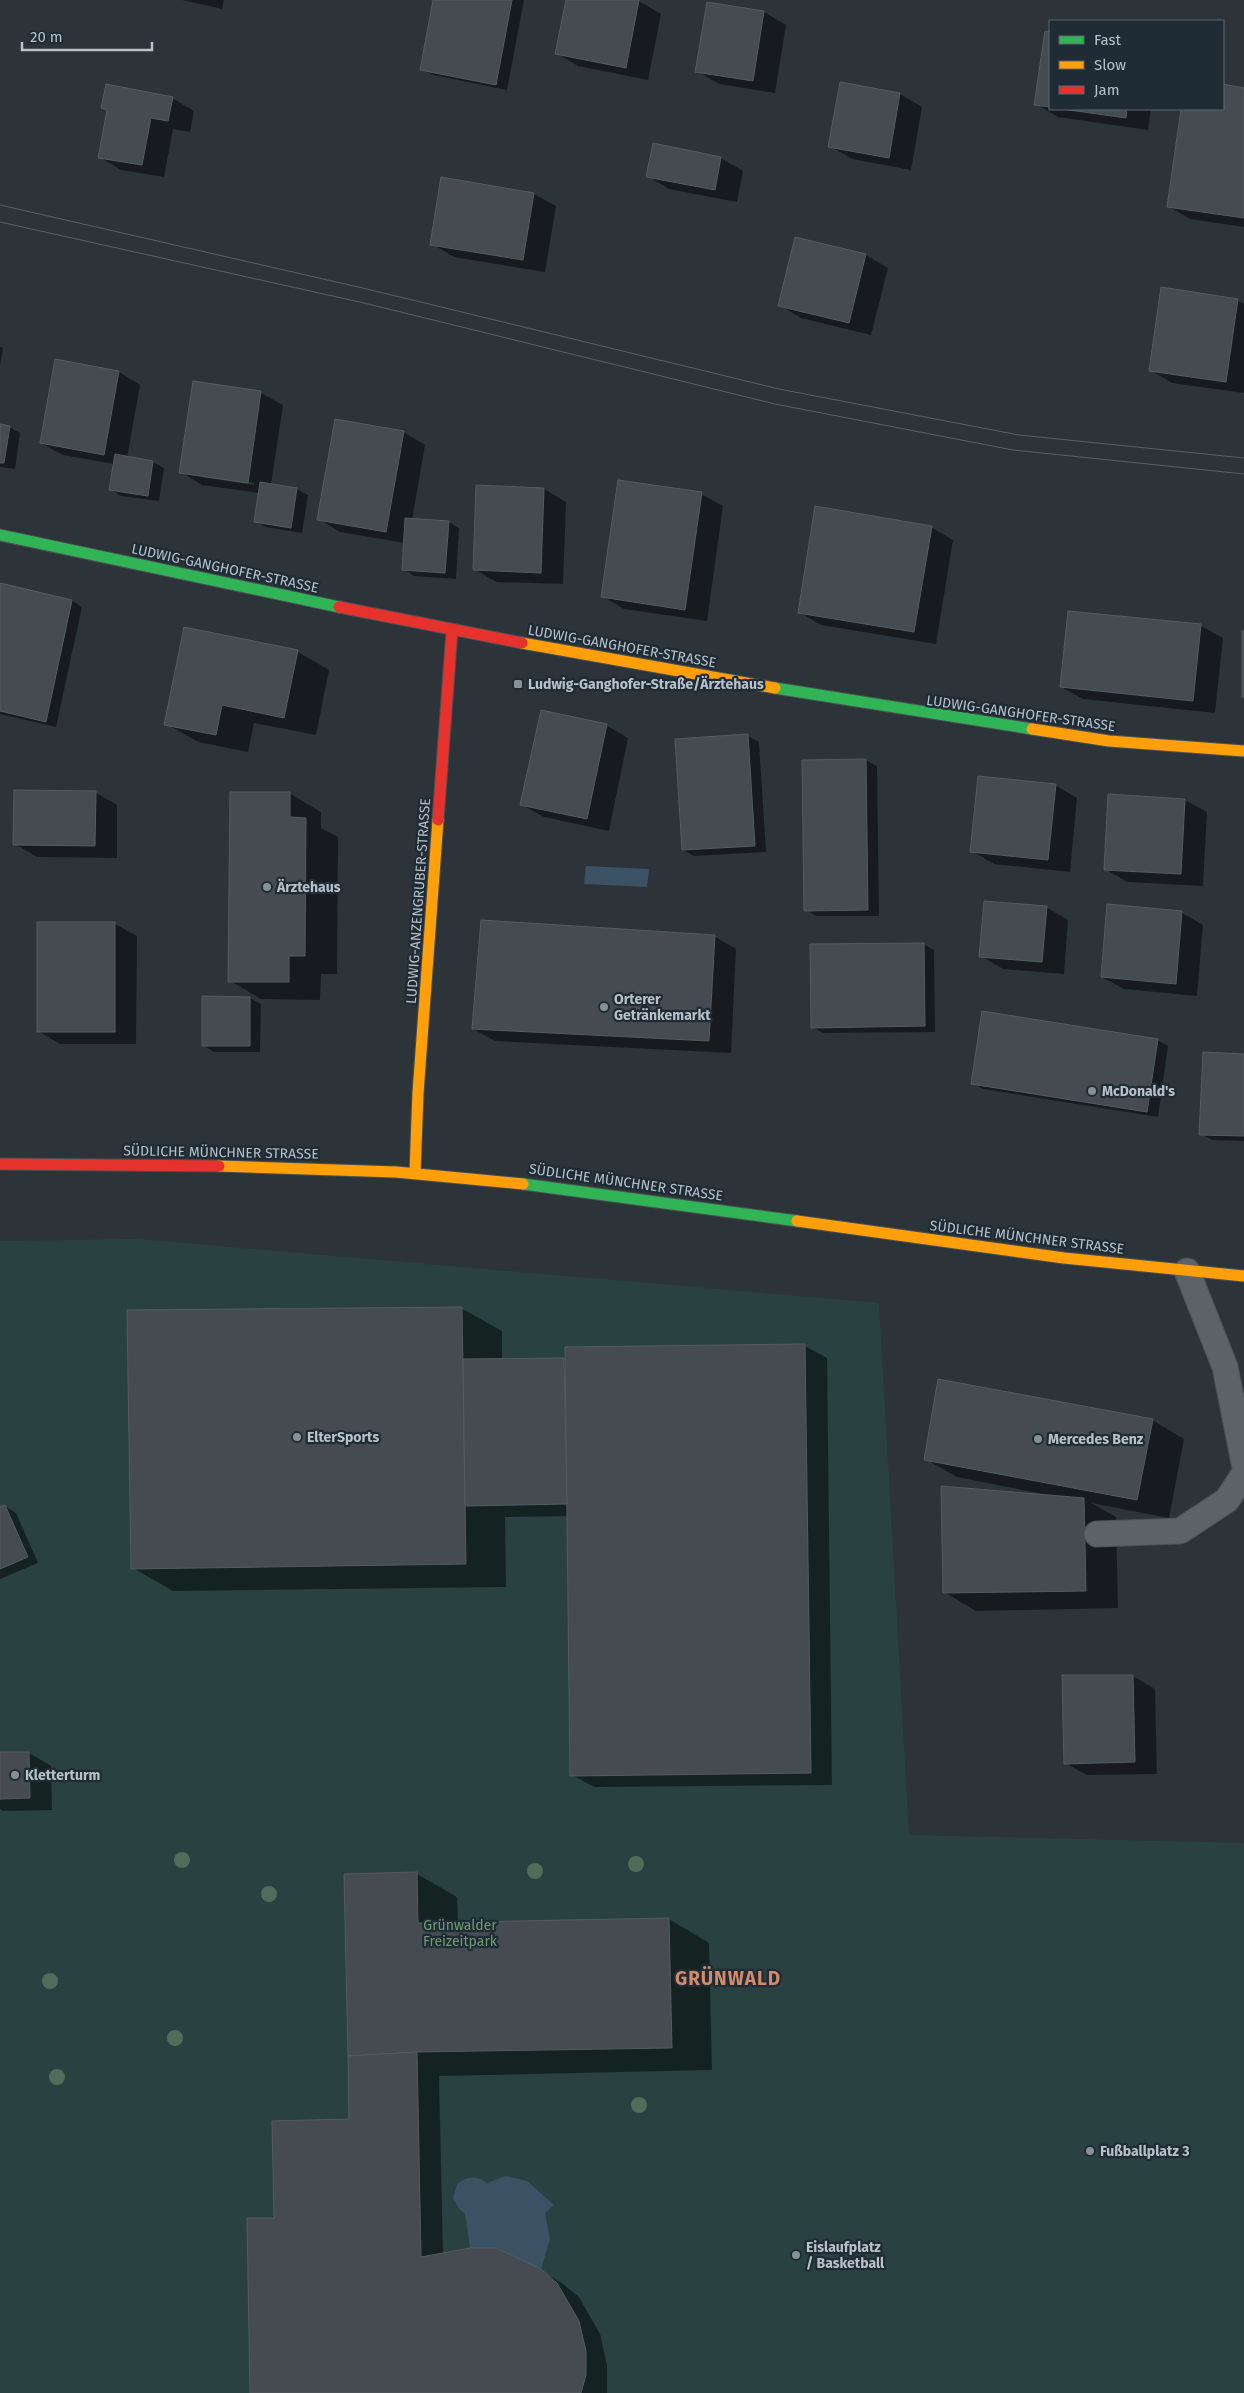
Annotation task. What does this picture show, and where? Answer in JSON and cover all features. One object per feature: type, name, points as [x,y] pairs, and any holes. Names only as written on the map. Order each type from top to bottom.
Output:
[{"type":"street","name":"LUDWIG-GANGHOFER-STRASSE","points":[[0,535],[452,631],[937,716],[1109,741],[1244,751]]},
{"type":"street","name":"LUDWIG-ANZENGRUBER-STRASSE","points":[[415,1173],[418,1094],[452,631]]},
{"type":"street","name":"SÜDLICHE MÜNCHNER STRASSE","points":[[0,1164],[261,1167],[415,1173],[526,1184],[1078,1260],[1244,1276]]},
{"type":"lane","points":[[1187,1271],[1225,1367],[1244,1463]]},
{"type":"lane","points":[[1097,1534],[1180,1531],[1227,1500],[1244,1474]]},
{"type":"green space","name":"Grünwalder Freizeitpark","points":[[137,1239],[879,1303],[909,1835],[1244,1843],[1244,2393],[0,2393],[0,1241]]},
{"type":"water","points":[[586,866],[649,869],[647,887],[584,884]]},
{"type":"water","points":[[506,2176],[527,2181],[554,2205],[545,2213],[550,2239],[541,2269],[496,2248],[470,2248],[465,2213],[460,2210],[453,2198],[457,2184],[464,2179],[472,2177],[487,2183]]},
{"type":"building","points":[[433,0],[512,0],[496,85],[420,70]]},
{"type":"building","points":[[566,0],[639,0],[626,68],[555,54]]},
{"type":"building","points":[[707,2],[764,11],[753,81],[695,72]]},
{"type":"building","points":[[1045,31],[1049,32],[1049,107],[1034,105]]},
{"type":"building","points":[[840,82],[900,93],[889,158],[828,147]]},
{"type":"building","points":[[106,84],[173,97],[168,121],[151,118],[142,165],[98,158],[107,110],[101,108]]},
{"type":"building","points":[[1224,84],[1244,88],[1244,218],[1167,207],[1181,110],[1224,110]]},
{"type":"building","points":[[1069,110],[1127,110],[1126,118]]},
{"type":"building","points":[[653,143],[721,157],[715,190],[646,177]]},
{"type":"building","points":[[441,177],[534,193],[523,260],[430,245]]},
{"type":"building","points":[[795,237],[866,254],[849,323],[778,306]]},
{"type":"building","points":[[1161,287],[1238,299],[1226,382],[1149,371]]},
{"type":"building","points":[[55,359],[119,371],[104,455],[40,443]]},
{"type":"building","points":[[193,381],[261,391],[248,483],[179,473]]},
{"type":"building","points":[[335,419],[404,431],[386,532],[317,520]]},
{"type":"building","points":[[0,424],[10,426],[4,463],[0,463]]},
{"type":"building","points":[[115,454],[153,461],[148,496],[109,490]]},
{"type":"building","points":[[618,480],[702,492],[685,610],[601,597]]},
{"type":"building","points":[[260,482],[297,488],[291,528],[254,522]]},
{"type":"building","points":[[476,485],[544,488],[541,573],[473,570]]},
{"type":"building","points":[[815,506],[932,526],[914,632],[798,613]]},
{"type":"building","points":[[405,518],[449,521],[445,573],[402,570]]},
{"type":"building","points":[[0,583],[72,600],[46,722],[0,711]]},
{"type":"building","points":[[1068,611],[1201,624],[1193,701],[1060,687]]},
{"type":"building","points":[[184,627],[298,650],[284,718],[222,705],[216,735],[164,725]]},
{"type":"building","points":[[1242,631],[1244,631],[1244,697],[1242,697]]},
{"type":"building","points":[[541,710],[607,724],[587,819],[520,805]]},
{"type":"building","points":[[748,734],[755,846],[682,850],[675,739]]},
{"type":"building","points":[[866,759],[868,910],[804,911],[802,760]]},
{"type":"building","points":[[978,776],[1056,784],[1048,860],[970,852]]},
{"type":"building","points":[[14,790],[96,791],[95,846],[13,845]]},
{"type":"building","name":"Ärztehaus","points":[[230,792],[290,792],[290,817],[306,818],[305,956],[289,956],[289,982],[228,982]]},
{"type":"building","points":[[1108,794],[1185,799],[1181,874],[1104,870]]},
{"type":"building","points":[[984,901],[1047,906],[1042,962],[979,957]]},
{"type":"building","points":[[1107,904],[1182,911],[1176,984],[1101,977]]},
{"type":"building","points":[[481,920],[715,935],[709,1041],[472,1029]]},
{"type":"building","points":[[37,922],[115,922],[115,1032],[37,1032]]},
{"type":"building","points":[[924,943],[925,1026],[811,1028],[810,944]]},
{"type":"building","points":[[202,996],[250,997],[250,1046],[202,1046]]},
{"type":"building","points":[[982,1011],[1158,1039],[1147,1112],[971,1084]]},
{"type":"building","points":[[1203,1052],[1244,1054],[1244,1136],[1199,1135]]},
{"type":"building","name":"ElterSports","points":[[462,1307],[466,1564],[131,1569],[127,1310]]},
{"type":"building","points":[[805,1344],[811,1773],[570,1776],[565,1347]]},
{"type":"building","points":[[564,1358],[567,1504],[465,1506],[463,1359]]},
{"type":"building","name":"Mercedes Benz","points":[[938,1379],[1153,1419],[1137,1500],[924,1460]]},
{"type":"building","points":[[941,1486],[1084,1498],[1086,1591],[943,1593]]},
{"type":"building","points":[[5,1505],[28,1557],[0,1569],[0,1507]]},
{"type":"building","points":[[1062,1675],[1133,1675],[1135,1762],[1064,1764]]},
{"type":"building","name":"Kletterturm","points":[[0,1752],[29,1752],[30,1798],[0,1799]]},
{"type":"building","points":[[417,1872],[418,1923],[669,1918],[672,2048],[417,2052],[348,2056],[344,1874]]},
{"type":"building","points":[[417,2052],[421,2257],[470,2248],[496,2248],[541,2269],[557,2283],[579,2321],[586,2351],[586,2375],[581,2393],[250,2393],[247,2218],[274,2218],[272,2121],[349,2119],[348,2056]]},
{"type":"tram line","points":[[0,205],[367,289],[779,389],[1019,435],[1244,458]]},
{"type":"tram line","points":[[0,222],[364,303],[775,404],[1013,450],[1244,474]]},
{"type":"traffic: fast","points":[[0,535],[339,607]]},
{"type":"traffic: fast","points":[[775,688],[1032,729]]},
{"type":"traffic: fast","points":[[523,1184],[797,1221]]},
{"type":"traffic: slow","points":[[522,643],[775,688]]},
{"type":"traffic: slow","points":[[1032,729],[1109,741],[1244,751]]},
{"type":"traffic: slow","points":[[415,1173],[418,1093],[438,820]]},
{"type":"traffic: slow","points":[[219,1166],[396,1172],[523,1184]]},
{"type":"traffic: slow","points":[[797,1221],[1064,1258],[1244,1276]]},
{"type":"traffic: jam","points":[[339,607],[522,643]]},
{"type":"traffic: jam","points":[[438,820],[452,631]]},
{"type":"traffic: jam","points":[[0,1164],[219,1166]]},
{"type":"place","name":"Ludwig-Ganghofer-Straße/Ärztehaus","points":[[518,684]]},
{"type":"place","name":"Ärztehaus","points":[[267,887]]},
{"type":"place","name":"Orterer Getränkemarkt","points":[[604,1007]]},
{"type":"place","name":"McDonald's","points":[[1092,1091]]},
{"type":"place","name":"ElterSports","points":[[297,1437]]},
{"type":"place","name":"Mercedes Benz","points":[[1038,1439]]},
{"type":"place","name":"Kletterturm","points":[[15,1775]]},
{"type":"place","name":"Fußballplatz 3","points":[[1090,2151]]},
{"type":"place","name":"Eislaufplatz / Basketball","points":[[796,2255]]},
{"type":"district","name":"GRÜNWALD","points":[[728,1978]]}]
